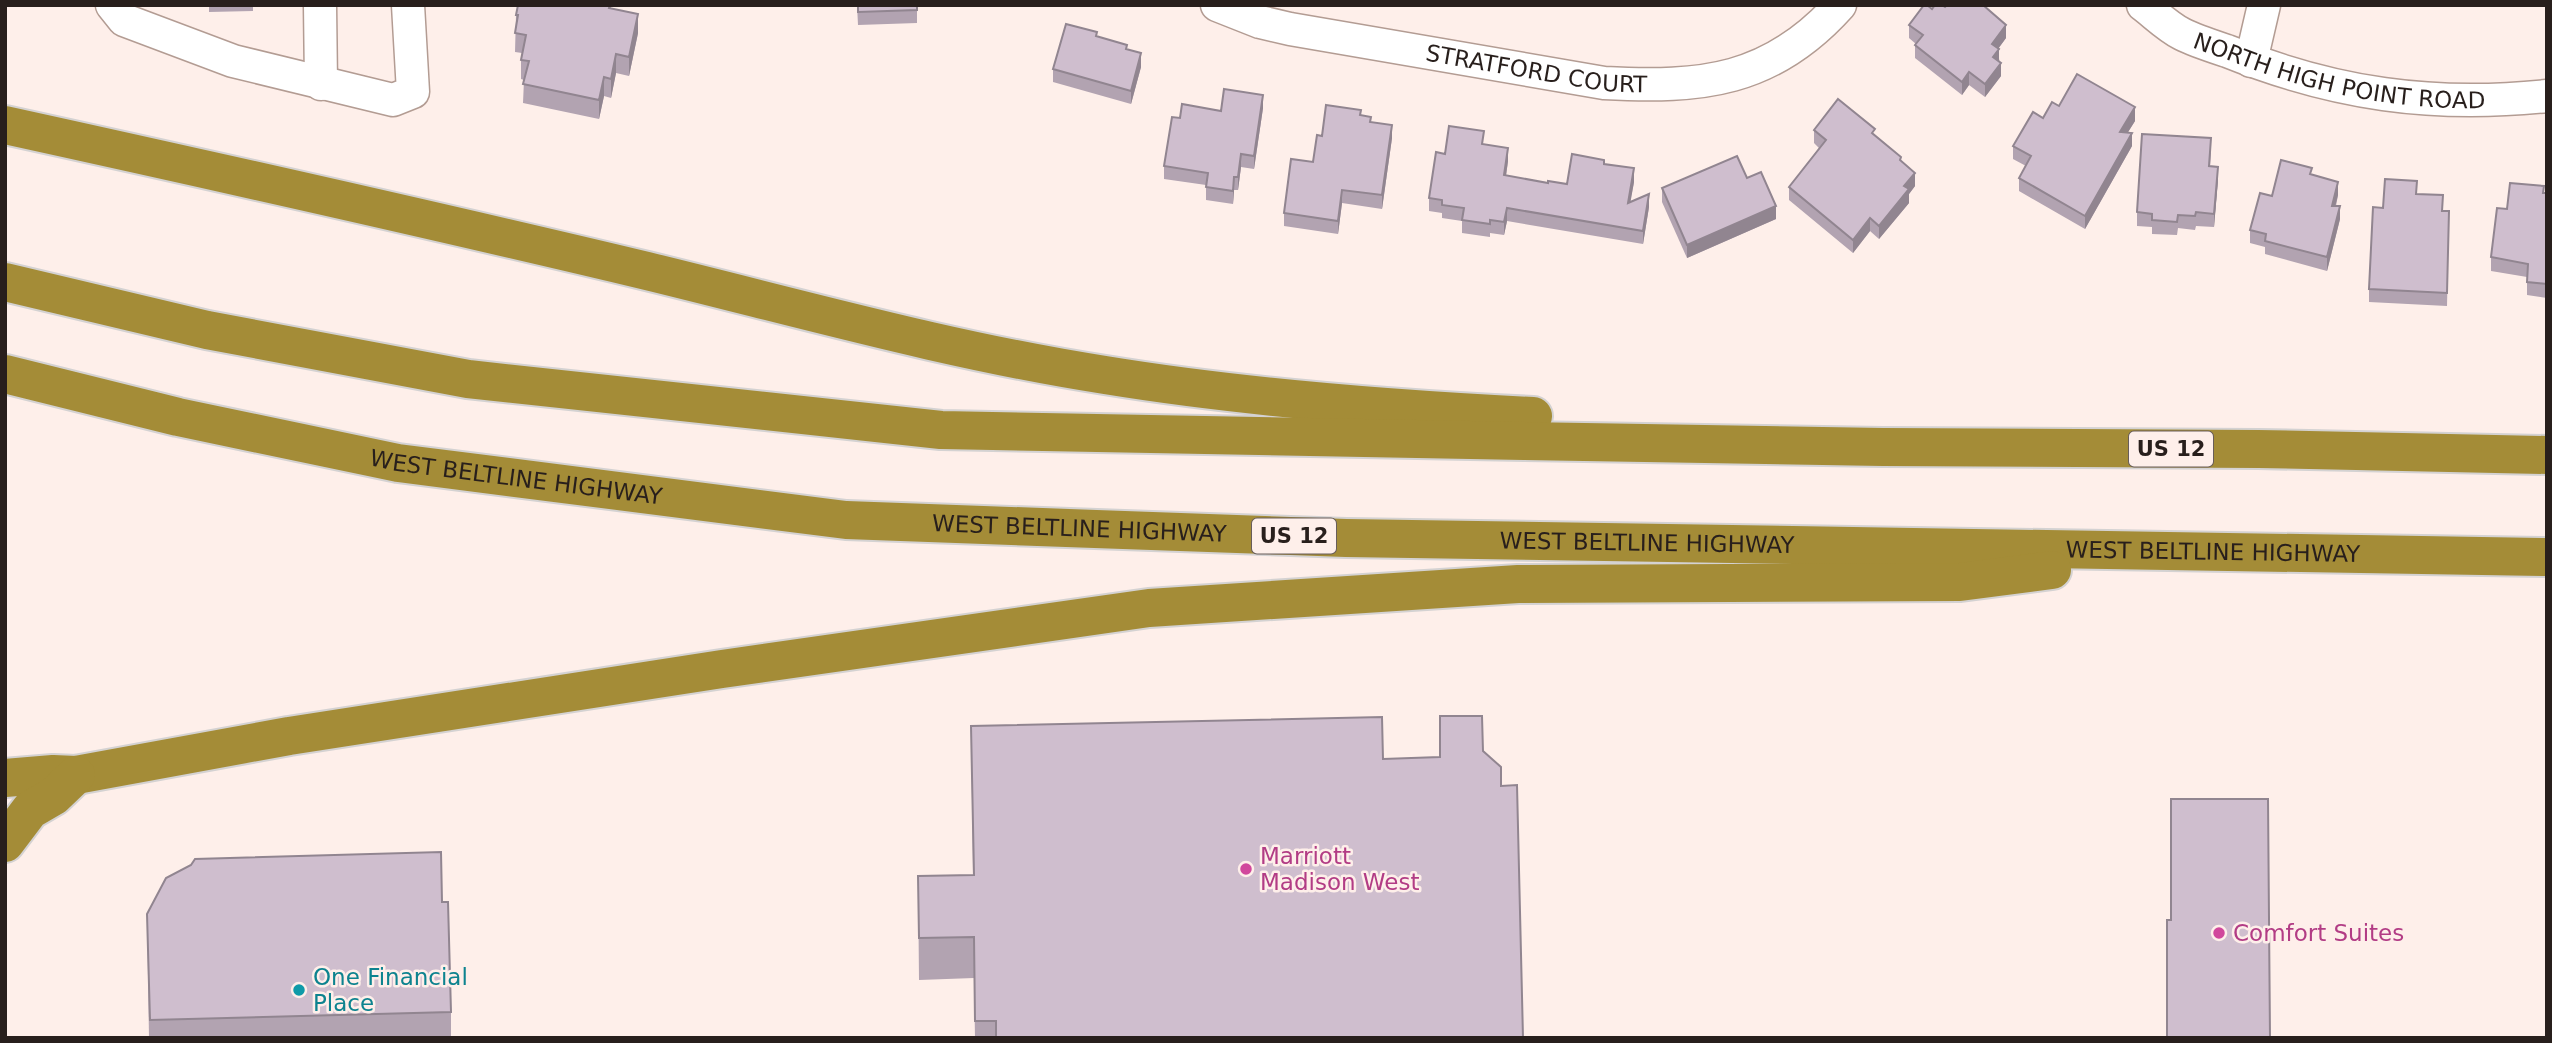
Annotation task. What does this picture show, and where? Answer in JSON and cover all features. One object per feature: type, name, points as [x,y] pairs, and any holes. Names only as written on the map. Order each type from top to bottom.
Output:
[{"type":"highway","points":[[5,125],[508,238],[917,338],[1054,367],[1200,388],[1422,410],[1721,426],[1795,446]]},
{"type":"highway","name":"US 12","points":[[5,282],[206,330],[468,379],[941,430],[1795,446],[2272,449],[2547,456]]},
{"type":"highway","name":"WEST BELTLINE HIGHWAY","points":[[5,374],[178,417],[398,463],[846,520],[1346,538],[2547,557]]},
{"type":"highway","points":[[5,778],[76,775],[289,736],[722,669],[1149,608],[1518,584],[1960,582],[2186,553]]},
{"type":"highway","points":[[5,843],[30,810],[54,796],[76,775]]},
{"type":"street","points":[[112,5],[124,20],[233,61],[393,100],[413,92],[408,5]]},
{"type":"street","points":[[320,5],[321,84]]},
{"type":"street","name":"STRATFORD COURT","points":[[1217,5],[1260,22],[1290,29],[1604,83],[1650,85],[1725,79],[1761,66],[1793,48],[1825,22],[1840,5]]},
{"type":"street","name":"NORTH HIGH POINT ROAD","points":[[2143,5],[2180,33],[2297,77],[2349,90],[2399,97],[2468,100],[2547,96]]},
{"type":"street","points":[[2251,61],[2264,5]]},
{"type":"building","points":[[518,5],[610,5],[609,8],[638,14],[629,57],[616,54],[611,79],[604,77],[599,100],[523,84],[529,61],[521,60],[526,35],[515,33]]},
{"type":"building","points":[[858,5],[917,5],[917,10],[858,12]]},
{"type":"building","points":[[1924,5],[1932,9],[1935,5],[1983,5],[2006,25],[1992,44],[1999,49],[1993,57],[2001,63],[1985,84],[1969,72],[1962,82],[1915,45],[1923,35],[1909,25]]},
{"type":"building","points":[[1066,24],[1097,32],[1096,36],[1127,45],[1126,49],[1141,53],[1131,91],[1053,69]]},
{"type":"building","points":[[2077,74],[2135,107],[2120,132],[2132,133],[2085,216],[2019,178],[2031,156],[2013,146],[2033,112],[2043,118],[2052,102],[2059,106]]},
{"type":"building","points":[[1224,89],[1263,95],[1254,156],[1241,154],[1233,191],[1206,187],[1208,173],[1164,166],[1172,117],[1180,118],[1182,104],[1221,111]]},
{"type":"building","points":[[1838,99],[1875,129],[1872,133],[1901,157],[1900,160],[1915,173],[1904,186],[1909,189],[1879,226],[1870,218],[1853,240],[1789,187],[1826,140],[1814,130]]},
{"type":"building","points":[[1326,105],[1361,110],[1360,115],[1371,117],[1370,122],[1392,125],[1382,195],[1342,190],[1338,221],[1284,213],[1291,159],[1313,162],[1317,135],[1322,136]]},
{"type":"building","points":[[1449,126],[1484,131],[1482,144],[1508,148],[1504,175],[1567,184],[1572,154],[1604,160],[1604,164],[1634,168],[1628,203],[1649,194],[1643,231],[1507,208],[1504,222],[1490,220],[1490,224],[1462,220],[1464,208],[1442,205],[1442,200],[1429,198],[1436,152],[1445,154]]},
{"type":"building","points":[[2142,134],[2211,138],[2209,166],[2218,167],[2214,214],[2196,212],[2195,216],[2178,215],[2177,222],[2152,220],[2152,214],[2137,212]]},
{"type":"building","points":[[1737,156],[1747,178],[1761,172],[1776,206],[1687,245],[1662,188]]},
{"type":"building","points":[[2281,160],[2312,168],[2310,174],[2338,182],[2332,206],[2340,206],[2327,257],[2265,241],[2266,234],[2250,230],[2260,193],[2272,196]]},
{"type":"building","points":[[2385,179],[2417,181],[2416,194],[2443,195],[2442,211],[2449,211],[2447,293],[2369,289],[2373,207],[2383,208]]},
{"type":"building","points":[[2510,183],[2544,186],[2543,193],[2547,193],[2547,284],[2527,282],[2528,264],[2491,257],[2497,208],[2507,209]]},
{"type":"building","name":"Marriott Madison West","points":[[1440,716],[1482,716],[1483,751],[1501,767],[1501,786],[1517,785],[1523,1038],[996,1038],[996,1021],[975,1021],[974,937],[919,938],[918,876],[974,875],[971,726],[1382,717],[1383,759],[1440,757]]},
{"type":"building","name":"Comfort Suites","points":[[2171,799],[2268,799],[2270,1038],[2167,1038]]},
{"type":"building","name":"One Financial Place","points":[[441,852],[442,902],[448,902],[451,1012],[150,1020],[147,914],[166,878],[191,865],[195,859]]},
{"type":"place","name":"Marriott Madison West","points":[[1246,869]]},
{"type":"place","name":"Comfort Suites","points":[[2219,933]]},
{"type":"place","name":"One Financial Place","points":[[299,990]]}]
